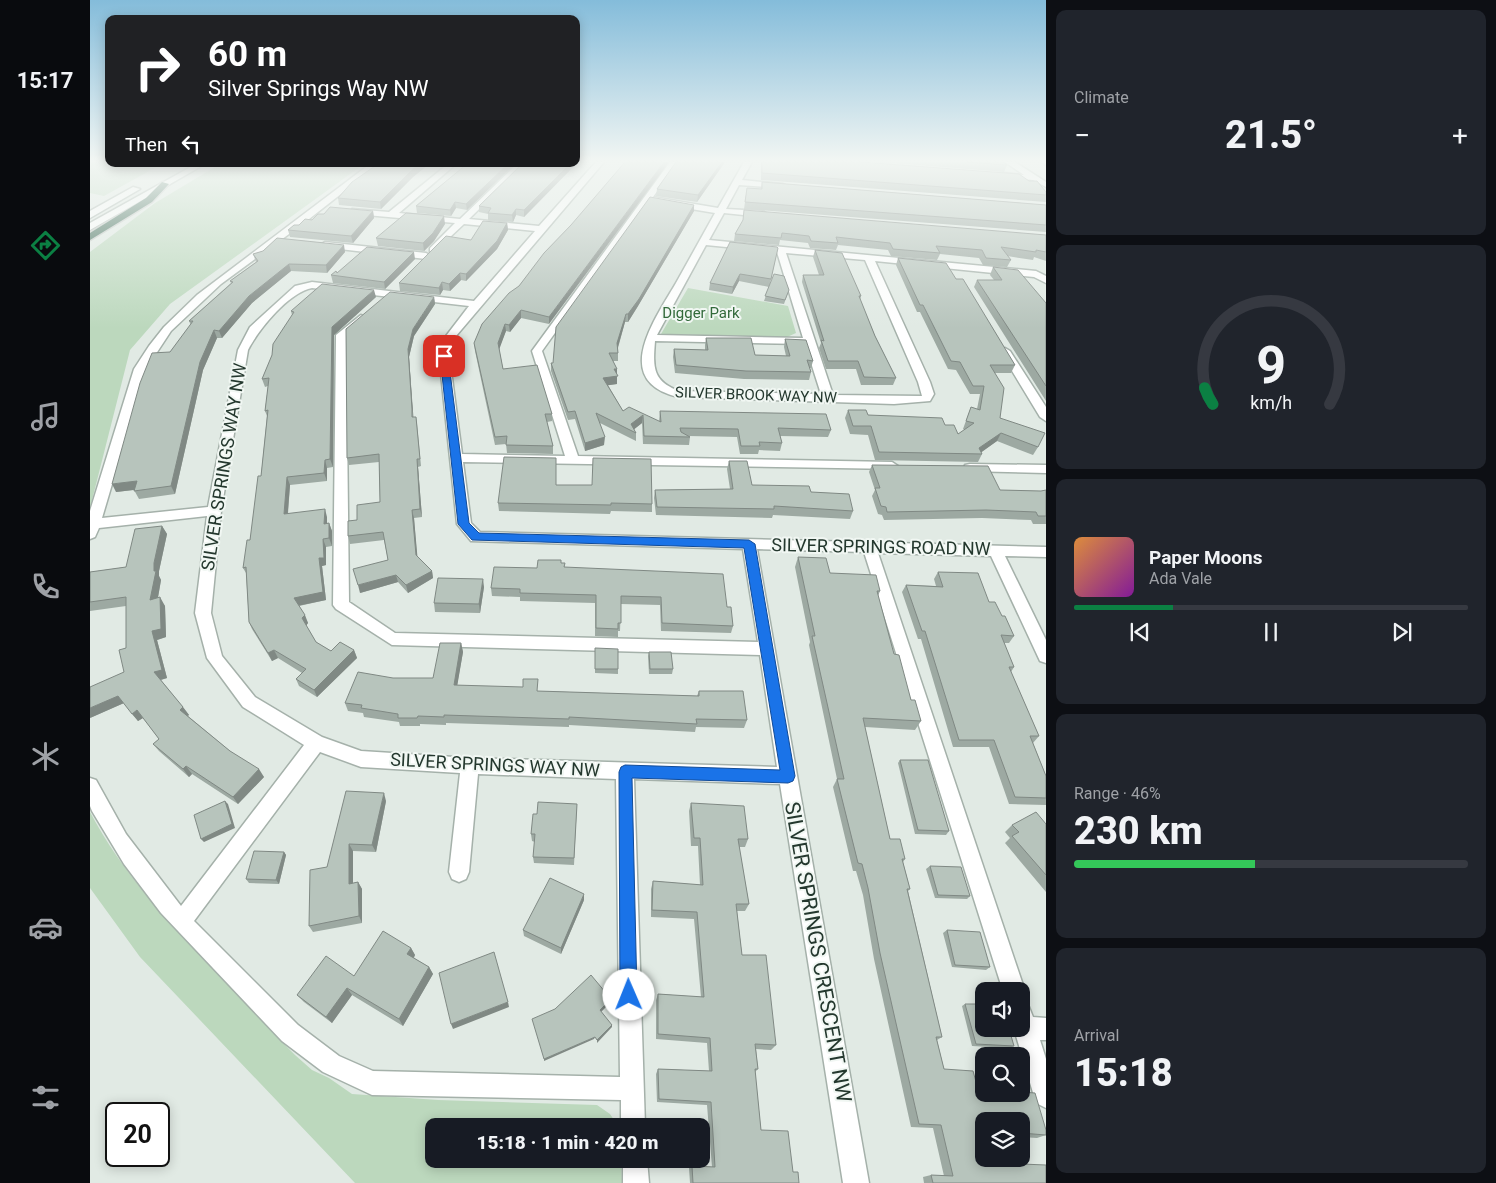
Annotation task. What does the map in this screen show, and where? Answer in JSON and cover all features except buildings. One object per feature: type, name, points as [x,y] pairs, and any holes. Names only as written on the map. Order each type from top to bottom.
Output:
[{"type":"highway","points":[[90,237],[122,217]]},
{"type":"street","points":[[90,227],[107,217]]},
{"type":"street","points":[[214,511],[91,529],[140,370],[152,348],[179,315],[199,296],[307,217]]},
{"type":"street","points":[[430,217],[542,229]]},
{"type":"street","points":[[413,270],[467,217]]},
{"type":"street","points":[[552,217],[477,304],[452,336],[444,356],[456,458],[908,466]]},
{"type":"street","points":[[573,460],[536,351],[634,217]]},
{"type":"street","name":"SILVER BROOK WAY NW","points":[[718,217],[650,338],[648,354],[651,375],[655,384],[665,390],[678,394],[918,401],[926,399],[928,394],[870,260]]},
{"type":"street","points":[[276,240],[295,242]]},
{"type":"street","points":[[704,242],[870,260],[1036,274],[1046,280]]},
{"type":"street","points":[[314,244],[426,256]]},
{"type":"street","points":[[781,251],[808,341],[828,398]]},
{"type":"street","points":[[954,266],[962,280]]},
{"type":"street","points":[[399,283],[341,335],[341,605],[392,639],[768,649]]},
{"type":"street","name":"SILVER SPRINGS WAY NW","points":[[477,304],[312,285],[298,288],[254,329],[243,350],[214,511],[203,613],[215,658],[250,702],[316,743],[361,759],[470,766],[788,776]]},
{"type":"street","points":[[650,338],[808,341]]},
{"type":"street","points":[[1001,345],[1046,418]]},
{"type":"street","name":"SILVER SPRINGS ROAD NW","points":[[456,458],[464,524],[476,537],[1046,552]]},
{"type":"street","points":[[957,467],[1046,469]]},
{"type":"street","name":"SILVER SPRINGS CRESCENT NW","points":[[749,544],[856,1183]]},
{"type":"street","points":[[869,547],[1011,982]]},
{"type":"street","points":[[995,550],[1046,656]]},
{"type":"street","points":[[181,922],[316,743]]},
{"type":"street","points":[[459,872],[470,766]]},
{"type":"street","points":[[625,772],[632,1118]]},
{"type":"street","points":[[90,786],[125,853],[181,922],[290,1033],[331,1064],[372,1083],[630,1089]]},
{"type":"street","points":[[1031,1024],[1046,1096]]},
{"type":"street","points":[[635,1168],[636,1183]]},
{"type":"green space","points":[[136,217],[290,217],[170,304],[130,350],[90,508],[90,252]]},
{"type":"green space","name":"Digger Park","points":[[688,288],[788,306],[796,333],[787,337],[661,334]]},
{"type":"green space","points":[[90,812],[132,877],[183,937],[295,1055],[312,1070],[329,1078],[352,1094],[438,1100],[597,1105],[613,1118],[425,1118],[425,1168],[621,1168],[622,1183],[355,1183],[140,957],[90,888]]},
{"type":"route","points":[[444,356],[464,524],[476,537],[749,544],[788,776],[625,772],[629,995]]}]
